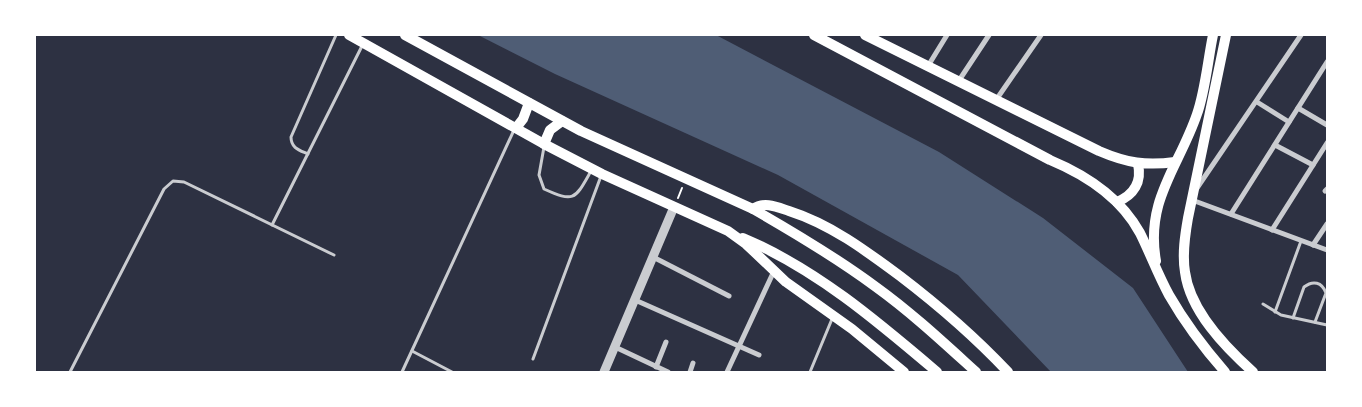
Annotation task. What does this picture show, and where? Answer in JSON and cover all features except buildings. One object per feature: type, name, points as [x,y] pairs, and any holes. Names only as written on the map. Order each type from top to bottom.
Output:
[{"type":"main road","points":[[349,35],[544,144],[597,171],[784,257],[847,298],[937,372]]},
{"type":"main road","points":[[405,35],[581,131],[752,210],[826,253],[877,288],[926,326],[976,372]]},
{"type":"main road","points":[[814,35],[1078,173],[1117,202],[1139,232],[1168,293],[1188,325],[1225,372]]},
{"type":"main road","points":[[865,35],[883,39],[958,82],[1121,160],[1138,164],[1176,162]]},
{"type":"main road","points":[[1158,271],[1154,243],[1156,215],[1163,187],[1187,141],[1198,112],[1212,35]]},
{"type":"main road","points":[[1226,35],[1192,197],[1186,233],[1185,272],[1199,309],[1217,336],[1253,372]]},
{"type":"main road","points":[[516,128],[524,119],[529,103]]},
{"type":"main road","points":[[544,144],[550,130],[562,121]]},
{"type":"main road","points":[[1117,202],[1123,200],[1134,191],[1139,178],[1138,164]]},
{"type":"main road","points":[[752,210],[764,205],[777,208],[803,216],[842,235],[934,303],[1008,372]]},
{"type":"main road","points":[[728,232],[746,244],[786,282],[904,372]]},
{"type":"street","points":[[928,66],[947,35]]},
{"type":"street","points":[[958,82],[989,35]]},
{"type":"street","points":[[996,100],[1040,35]]},
{"type":"street","points":[[1301,35],[1192,197],[1231,214],[1327,250]]},
{"type":"street","points":[[1231,214],[1327,62]]},
{"type":"street","points":[[1257,102],[1289,122]]},
{"type":"street","points":[[1298,108],[1327,125]]},
{"type":"street","points":[[1272,230],[1327,143]]},
{"type":"street","points":[[1275,145],[1313,165]]},
{"type":"street","points":[[604,372],[674,207]]},
{"type":"street","points":[[1313,246],[1327,224]]},
{"type":"street","points":[[653,257],[729,296]]},
{"type":"street","points":[[726,372],[774,271]]},
{"type":"street","points":[[635,300],[759,355]]},
{"type":"street","points":[[656,366],[666,342]]},
{"type":"street","points":[[615,347],[665,372]]},
{"type":"street","points":[[690,372],[694,363]]},
{"type":"lane","points":[[308,154],[295,148],[291,143],[291,137],[336,35]]},
{"type":"lane","points":[[272,225],[364,43]]},
{"type":"lane","points":[[402,372],[516,128]]},
{"type":"lane","points":[[544,144],[538,175],[544,189],[562,197],[570,198],[577,194],[597,171]]},
{"type":"lane","points":[[533,359],[597,171]]},
{"type":"lane","points":[[70,372],[164,188],[170,183],[184,182],[334,255]]},
{"type":"lane","points":[[1275,312],[1301,241]]},
{"type":"lane","points":[[1294,318],[1304,287],[1308,284],[1317,283],[1322,285],[1326,293],[1315,322]]},
{"type":"lane","points":[[1264,304],[1275,312],[1327,325]]},
{"type":"lane","points":[[810,372],[833,316]]},
{"type":"lane","points":[[412,351],[452,372]]},
{"type":"path","points":[[674,207],[686,179]]},
{"type":"water","points":[[478,35],[716,35],[939,152],[1043,218],[1133,288],[1188,372],[1051,372],[958,275],[778,175],[555,74]]}]
